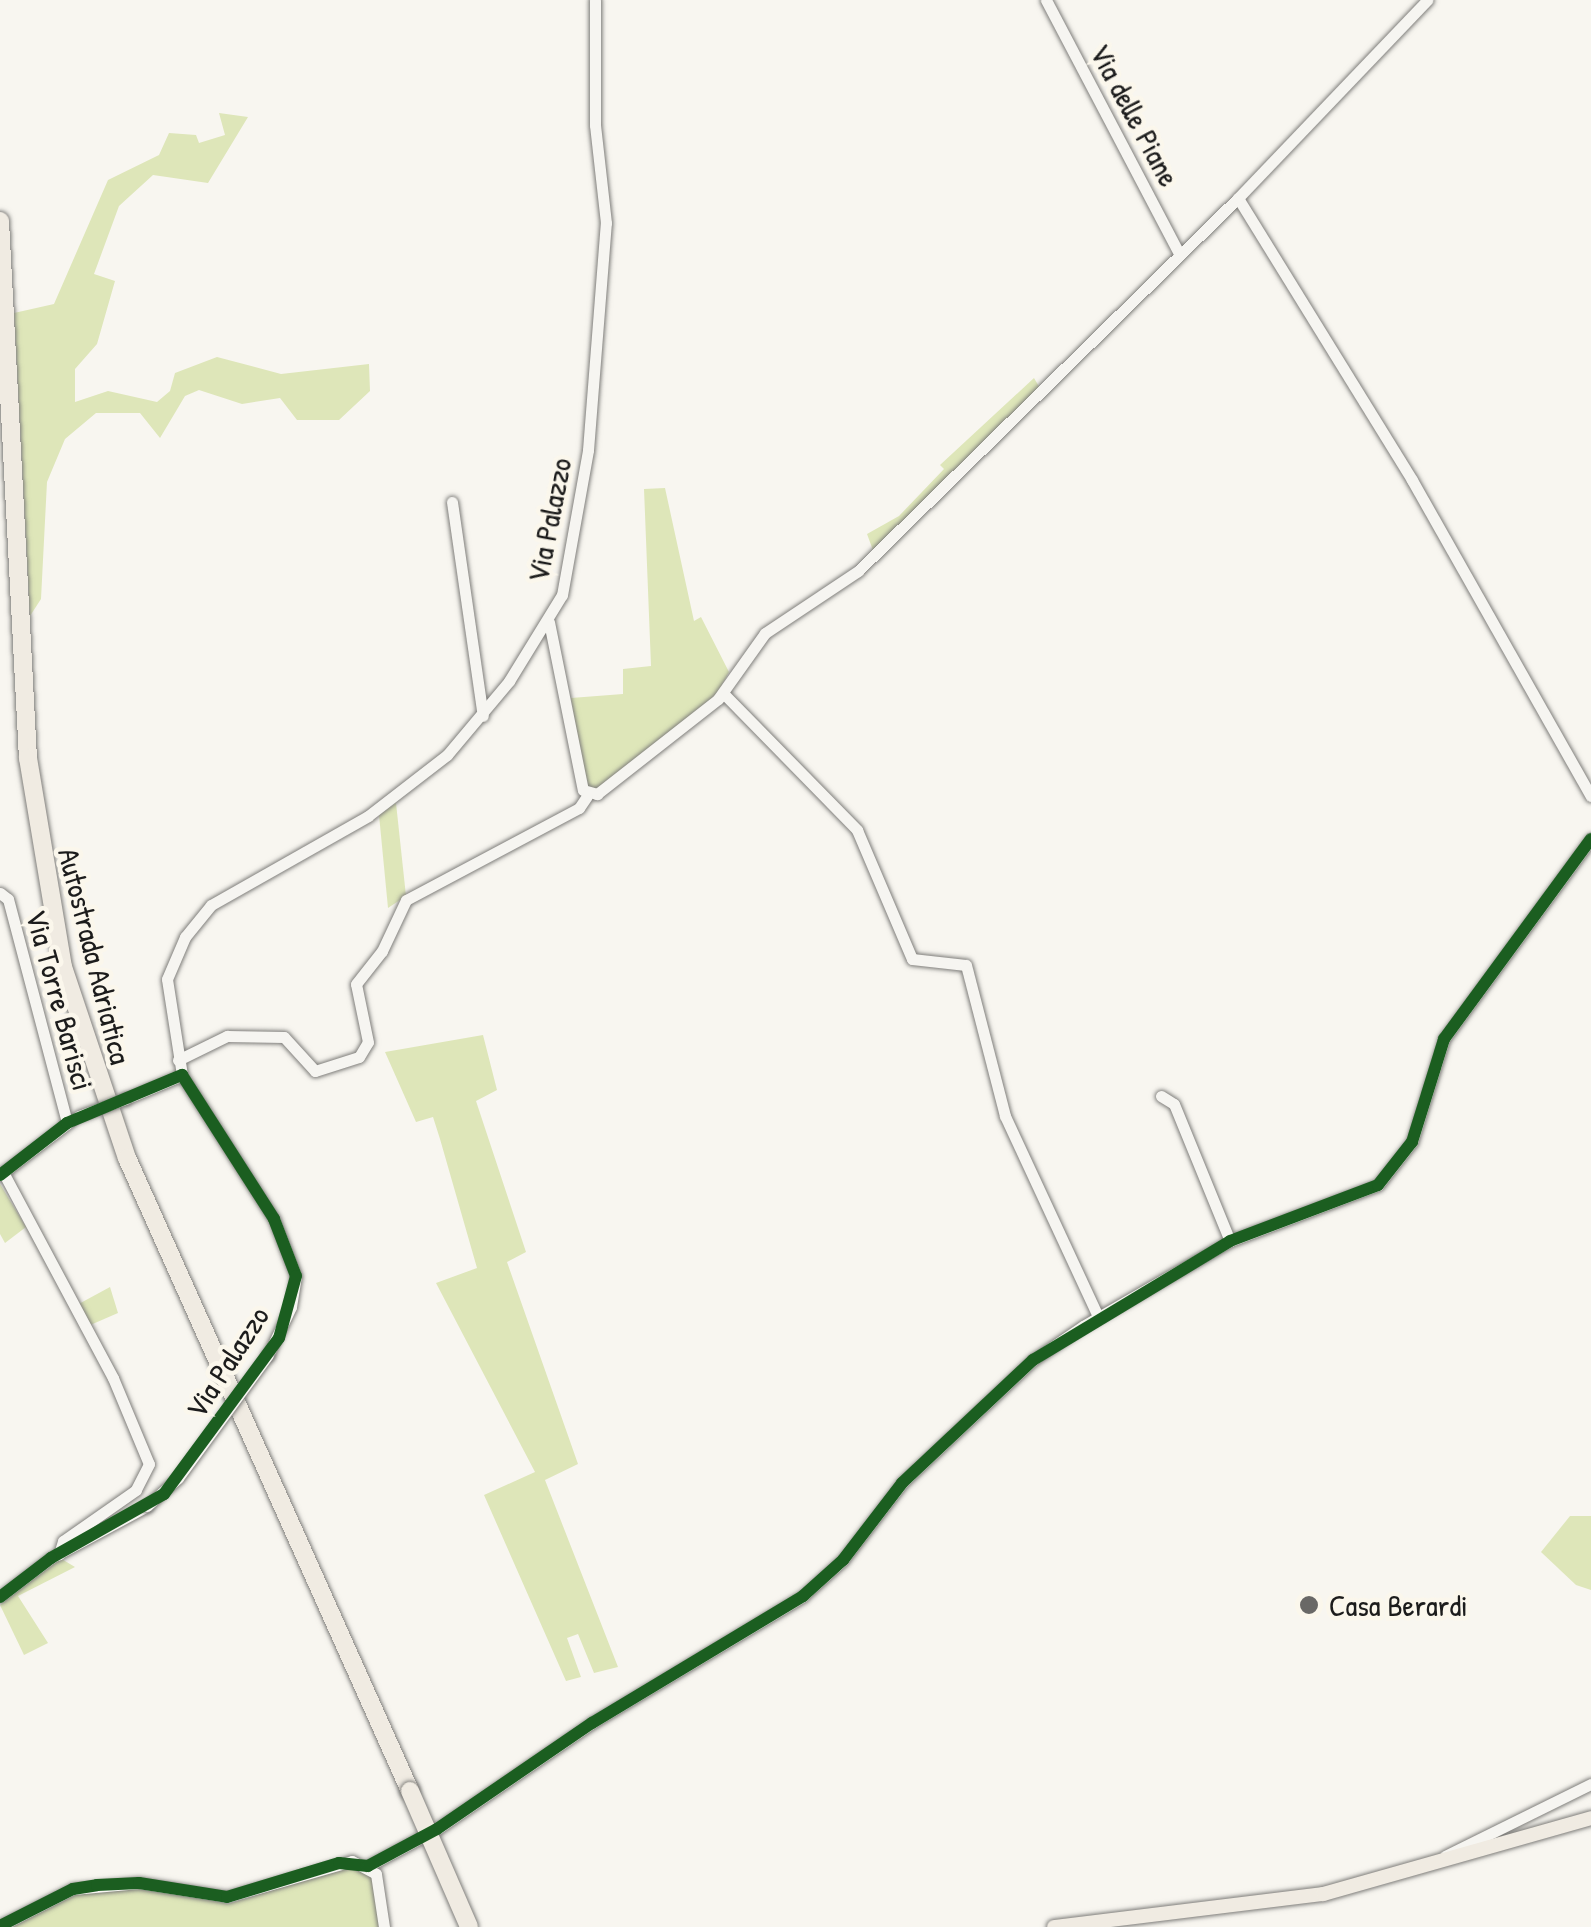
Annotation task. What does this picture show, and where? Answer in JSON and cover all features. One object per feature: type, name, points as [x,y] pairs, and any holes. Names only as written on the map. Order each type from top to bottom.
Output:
[{"type":"highway","name":"Autostrada Adriatica","points":[[0,221],[28,758],[63,967],[128,1158],[404,1793],[457,1927]]},
{"type":"highway","name":"Autostrada Adriatica","points":[[0,451],[19,789],[39,915],[65,1020],[130,1195],[469,1927]]},
{"type":"main road","points":[[1054,1927],[1323,1894],[1444,1856],[1591,1818]]},
{"type":"street","name":"Via Palazzo","points":[[58,1554],[146,1506],[178,1478],[268,1355],[295,1292],[287,1247],[182,1074],[178,1060],[167,979],[197,919],[245,881],[414,784],[483,716],[548,622],[562,595],[588,450],[606,222],[595,125],[595,0]]},
{"type":"street","name":"Via delle Piane","points":[[1046,0],[1179,254]]},
{"type":"street","points":[[178,1060],[227,1036],[284,1037],[316,1071],[360,1056],[368,1042],[356,984],[382,952],[406,900],[579,808],[587,796],[723,693],[765,633],[858,571],[1238,198],[1427,0]]},
{"type":"street","points":[[1238,198],[1412,480],[1591,796]]},
{"type":"street","points":[[452,502],[483,716]]},
{"type":"street","points":[[548,622],[587,796]]},
{"type":"street","points":[[723,693],[857,830],[912,959],[966,965],[1005,1116],[1098,1316]]},
{"type":"street","points":[[0,1926],[73,1890],[97,1886],[139,1883],[227,1897],[339,1862],[368,1866],[437,1830],[592,1723],[802,1596],[843,1560],[902,1483],[1032,1360],[1098,1316],[1230,1241],[1349,1200],[1388,1175],[1423,1118],[1444,1039],[1591,839]]},
{"type":"street","name":"Via Torre Barisci","points":[[0,893],[8,899],[73,1120]]},
{"type":"street","points":[[0,1597],[58,1554],[63,1541],[136,1490],[149,1464],[113,1378],[2,1173],[73,1120],[182,1074]]},
{"type":"street","points":[[1161,1096],[1174,1104],[1230,1241]]},
{"type":"street","points":[[1444,1856],[1591,1784]]},
{"type":"street","points":[[368,1866],[379,1882],[384,1927]]},
{"type":"green space","points":[[219,113],[248,117],[208,183],[153,175],[119,206],[94,274],[115,281],[97,344],[75,369],[75,402],[108,391],[157,402],[170,391],[175,373],[217,357],[281,374],[369,364],[370,391],[339,420],[297,420],[280,398],[242,404],[199,390],[185,396],[160,438],[140,413],[96,413],[65,439],[47,482],[41,599],[30,616],[14,313],[54,304],[108,180],[159,155],[169,133],[196,135],[199,143],[225,135]]},
{"type":"green space","points":[[1034,378],[1041,390],[874,553],[867,534],[899,516],[944,469],[940,465]]},
{"type":"green space","points":[[665,488],[694,621],[701,617],[729,672],[717,694],[594,792],[586,791],[571,698],[623,694],[623,669],[651,666],[644,489]]},
{"type":"green space","points":[[396,803],[406,896],[388,908],[379,815]]},
{"type":"green space","points":[[483,1035],[497,1090],[476,1101],[526,1252],[507,1262],[578,1464],[545,1480],[618,1667],[594,1673],[578,1634],[567,1638],[581,1677],[566,1681],[484,1495],[535,1472],[436,1283],[477,1268],[440,1139],[433,1117],[416,1122],[385,1052]]},
{"type":"green space","points":[[0,1184],[26,1227],[5,1243],[0,1234]]},
{"type":"green space","points":[[110,1287],[118,1313],[88,1326],[75,1306]]},
{"type":"green space","points":[[1570,1516],[1591,1516],[1591,1590],[1576,1585],[1541,1552]]},
{"type":"green space","points":[[60,1558],[75,1567],[18,1596],[48,1643],[24,1655],[0,1605]]},
{"type":"green space","points":[[356,1865],[374,1877],[380,1927],[2,1927],[72,1893],[142,1886],[228,1904]]},
{"type":"cycle path","points":[[0,1926],[73,1889],[97,1885],[139,1883],[227,1897],[339,1863],[368,1866],[437,1829],[592,1723],[803,1596],[843,1560],[902,1483],[1033,1360],[1230,1241],[1378,1185],[1412,1142],[1444,1039],[1591,839]]},
{"type":"cycle path","points":[[0,1175],[67,1123],[182,1075],[274,1219],[296,1276],[279,1338],[164,1494],[51,1558],[0,1597]]},
{"type":"place","name":"Casa Berardi","points":[[1309,1605]]}]
